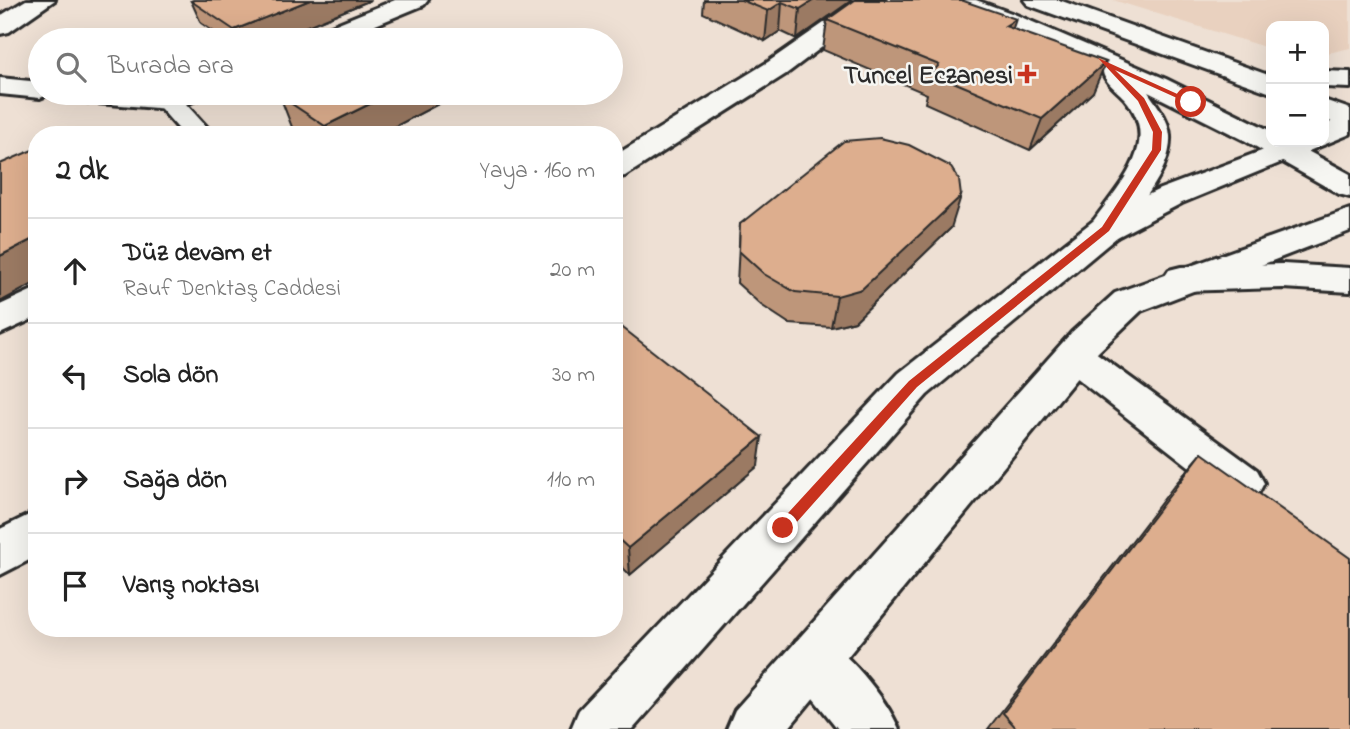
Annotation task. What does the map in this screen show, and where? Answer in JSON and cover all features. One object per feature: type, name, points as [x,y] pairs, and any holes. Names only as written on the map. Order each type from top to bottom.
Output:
[{"type":"street","points":[[0,27],[43,0]]},
{"type":"street","points":[[347,28],[416,0]]},
{"type":"street","points":[[623,163],[777,68],[873,0]]},
{"type":"street","points":[[954,0],[1266,132]]},
{"type":"street","points":[[1036,0],[1268,84]]},
{"type":"street","points":[[1196,56],[1266,70]]},
{"type":"street","points":[[1101,60],[1142,99],[1158,132],[1152,158],[1105,229]]},
{"type":"street","points":[[1329,79],[1350,80]]},
{"type":"street","points":[[0,86],[28,89]]},
{"type":"street","points":[[183,105],[195,126]]},
{"type":"street","points":[[1329,111],[1350,122]]},
{"type":"street","points":[[1329,133],[1350,122]]},
{"type":"street","points":[[598,729],[913,384],[1105,229],[1171,196],[1296,147]]},
{"type":"street","points":[[1300,147],[1350,187]]},
{"type":"street","points":[[754,729],[1074,356],[1128,302],[1181,279],[1350,219]]},
{"type":"street","points":[[1181,279],[1283,276],[1350,280]]},
{"type":"street","points":[[0,321],[28,306]]},
{"type":"street","points":[[1074,356],[1273,507]]},
{"type":"street","points":[[0,554],[28,537]]},
{"type":"street","points":[[814,659],[872,729]]},
{"type":"shaded area","points":[[1113,0],[1350,0],[1350,48],[1329,53],[1329,21],[1266,21],[1266,47]]},
{"type":"building","points":[[310,0],[239,28],[231,28],[191,1]]},
{"type":"building","points":[[741,0],[814,0],[800,9],[782,2],[768,11]]},
{"type":"building","points":[[855,0],[961,0],[1016,19],[1005,26],[1106,62],[1042,119],[932,73],[939,65],[827,20]]},
{"type":"building","points":[[294,105],[368,105],[325,126]]},
{"type":"building","points":[[880,138],[909,145],[950,166],[959,180],[961,196],[862,289],[837,296],[795,292],[764,274],[739,251],[740,224],[844,141]]},
{"type":"building","points":[[28,152],[28,242],[0,256],[0,164]]},
{"type":"building","points":[[623,328],[762,437],[628,548],[623,543]]},
{"type":"building","points":[[1202,453],[1350,558],[1350,729],[1017,729],[1003,713]]},
{"type":"place","name":"Tuncel Eczanesi","points":[[1027,74]]},
{"type":"route","points":[[783,528],[913,384],[1105,229],[1148,166],[1156,150],[1158,132],[1152,115],[1142,99],[1101,60],[1191,102]]}]
